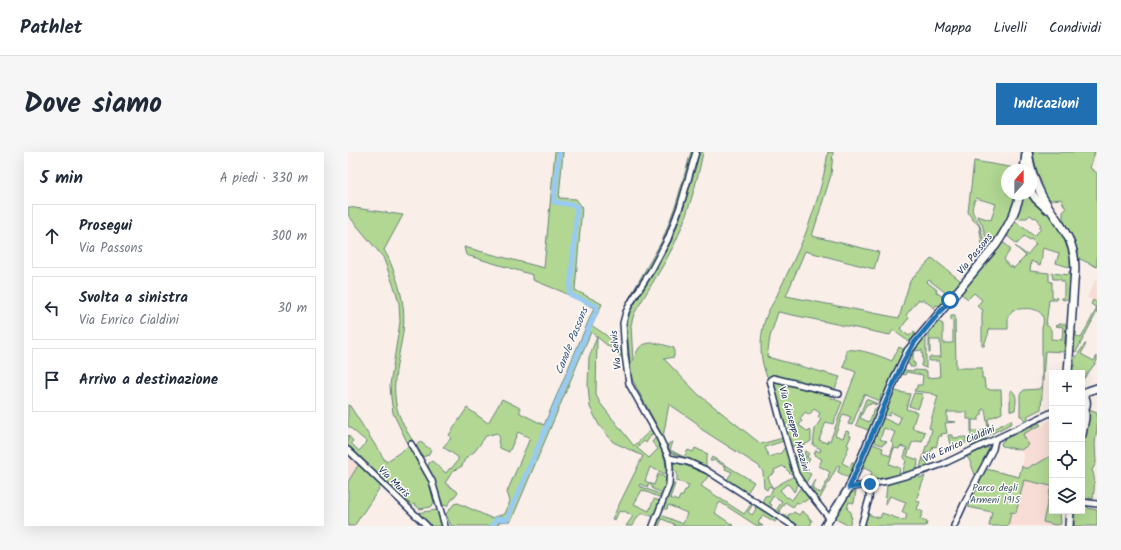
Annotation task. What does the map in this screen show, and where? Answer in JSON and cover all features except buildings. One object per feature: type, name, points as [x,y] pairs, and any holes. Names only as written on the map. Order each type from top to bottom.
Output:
[{"type":"street","name":"Via Selvis","points":[[653,526],[669,485],[669,458],[630,384],[625,355],[623,323],[630,304],[668,240],[681,204],[696,152]]},
{"type":"street","points":[[1025,164],[1027,152]]},
{"type":"street","points":[[1027,152],[1030,164]]},
{"type":"street","points":[[1037,188],[1068,237],[1074,253],[1075,268],[1068,370]]},
{"type":"street","points":[[1037,198],[1043,206],[1052,213]]},
{"type":"street","name":"Via Passons","points":[[825,526],[849,488],[908,351],[996,245],[1005,231],[1019,200]]},
{"type":"street","name":"Via Giuseppe Mazzini","points":[[830,519],[796,474],[770,380],[772,378],[839,394]]},
{"type":"street","points":[[1085,392],[1096,389]]},
{"type":"street","points":[[1085,408],[1096,389]]},
{"type":"street","points":[[1085,398],[1085,408]]},
{"type":"street","name":"Via Enrico Cialdini","points":[[849,488],[923,471],[943,464],[1049,413]]},
{"type":"street","points":[[954,526],[993,450],[995,440]]},
{"type":"street","points":[[411,444],[432,481],[445,526]]},
{"type":"street","name":"Via Muris","points":[[348,450],[427,526]]},
{"type":"street","points":[[669,458],[688,462],[706,470],[793,526]]},
{"type":"street","points":[[861,526],[869,499],[870,484]]},
{"type":"street","points":[[1085,501],[1097,504]]},
{"type":"street","points":[[1069,526],[1070,514]]},
{"type":"shaded area","points":[[1097,277],[1097,303],[1087,297]]},
{"type":"shaded area","points":[[1049,420],[1049,514],[1058,514],[1056,526],[1008,526],[1018,476],[1020,476],[1024,458],[1021,450],[1002,446],[1001,443],[1005,439],[1039,423],[1043,426],[1045,424],[1044,423]]},
{"type":"shaded area","points":[[348,454],[359,464],[348,482]]},
{"type":"green space","points":[[555,152],[563,152],[559,198],[576,199],[582,207],[575,290],[602,304],[592,326],[606,335],[619,348],[623,358],[591,332],[511,521],[499,522],[497,526],[451,526],[446,514],[454,504],[458,503],[491,518],[505,514],[510,501],[507,492],[530,438],[518,432],[509,452],[500,448],[498,441],[500,438],[497,433],[486,436],[475,451],[465,459],[462,466],[453,471],[445,483],[458,492],[447,506],[443,505],[428,467],[429,463],[432,461],[446,473],[458,460],[458,457],[443,447],[451,438],[449,435],[467,408],[488,423],[502,399],[520,408],[520,413],[544,425],[594,308],[563,292],[533,280],[533,275],[466,255],[464,247],[544,268]]},
{"type":"green space","points":[[691,152],[694,152],[679,203],[665,241],[624,313],[627,302],[663,239],[677,201]]},
{"type":"green space","points":[[700,152],[703,152],[698,175],[687,212],[674,245],[665,263],[634,314],[631,325],[633,361],[639,348],[648,343],[657,343],[674,348],[674,357],[664,359],[698,394],[761,444],[783,438],[784,441],[765,447],[769,457],[781,453],[785,447],[793,473],[791,474],[783,466],[774,470],[775,472],[768,477],[773,488],[769,486],[767,490],[764,488],[763,472],[759,466],[701,429],[697,423],[669,404],[663,437],[632,379],[627,334],[627,324],[630,312],[671,242],[684,207]]},
{"type":"green space","points":[[828,152],[833,152],[831,175],[812,236],[879,252],[874,269],[805,251],[786,296],[899,318],[910,281],[932,258],[961,281],[952,291],[948,290],[946,293],[929,280],[927,282],[937,290],[936,292],[946,299],[940,306],[936,305],[934,308],[924,300],[918,300],[906,315],[909,318],[900,329],[909,336],[914,331],[915,332],[914,336],[909,342],[893,330],[890,335],[778,312],[770,337],[767,357],[840,377],[834,391],[774,377],[769,380],[765,372],[761,355],[761,337],[765,320],[805,235],[822,183]]},
{"type":"green space","points":[[1021,152],[1024,152],[1023,164],[1021,164]]},
{"type":"green space","points":[[1033,152],[1095,152],[1090,168],[1097,173],[1097,267],[1078,258],[1073,239],[1063,219],[1063,212],[1066,209],[1061,199],[1051,200],[1047,197],[1041,185],[1037,171],[1037,164],[1035,164]]},
{"type":"green space","points":[[974,161],[1001,166],[1001,200],[1016,200],[1008,219],[993,244],[989,241],[987,242],[982,224],[977,216],[991,220],[996,204],[976,198],[972,210],[980,226],[984,246],[982,244],[979,225],[972,219],[968,212]]},
{"type":"green space","points":[[1023,200],[1035,200],[1049,214],[1070,245],[1072,267],[1069,268],[1056,263],[1059,253],[1043,248],[1040,265],[1031,261],[1030,271],[1049,273],[1049,281],[1052,282],[1052,297],[1057,298],[1057,300],[1049,300],[1046,325],[1051,329],[1051,339],[1062,340],[1063,327],[1055,326],[1066,324],[1064,352],[1045,351],[1041,409],[1027,416],[1029,419],[1025,421],[1022,416],[1020,416],[1020,394],[1024,390],[1039,389],[1042,385],[1043,316],[1040,312],[1031,309],[1013,310],[1008,316],[1008,329],[989,329],[984,346],[982,346],[983,310],[977,306],[982,300],[974,293],[968,299],[960,293],[1000,245],[1004,243],[1011,249],[1004,259],[1009,267],[1011,266],[1014,268],[1026,256],[1015,246],[1027,255],[1036,244],[1031,239],[1030,240],[1024,236],[1017,244],[1006,235],[1015,221],[1034,236],[1041,229],[1039,227],[1041,225],[1038,222],[1039,220],[1035,217],[1034,218],[1030,215],[1027,218],[1020,219],[1016,217]]},
{"type":"green space","points":[[348,207],[403,215],[384,250],[396,277],[403,307],[404,324],[396,372],[395,388],[399,414],[413,441],[409,446],[393,413],[390,385],[400,322],[399,303],[383,257],[348,215]]},
{"type":"green space","points":[[1069,271],[1072,271],[1071,298],[1063,300],[1061,298],[1064,298],[1064,281],[1061,281],[1061,279],[1053,279],[1052,273],[1069,275]]},
{"type":"green space","points":[[1093,300],[1097,303],[1097,308],[1091,304]]},
{"type":"green space","points":[[1097,308],[1097,312],[1076,352],[1073,350],[1074,331],[1077,333],[1075,335],[1081,338]]},
{"type":"green space","points":[[951,316],[955,316],[956,368],[982,368],[982,378],[984,378],[985,387],[990,390],[1001,390],[1002,413],[988,419],[989,431],[1011,420],[1012,423],[989,435],[985,409],[982,409],[982,415],[979,417],[979,420],[972,420],[972,431],[985,431],[986,439],[971,447],[971,419],[967,419],[967,412],[947,412],[947,421],[956,422],[945,423],[947,433],[941,434],[942,436],[939,436],[936,447],[933,446],[931,452],[924,454],[924,461],[928,462],[927,466],[920,468],[926,446],[928,446],[932,429],[929,428],[938,396],[930,393],[914,391],[917,388],[917,385],[922,385],[923,375],[906,372],[905,375],[901,374],[903,370],[915,370],[927,371],[927,378],[940,377],[939,361],[929,361],[929,357],[941,357],[940,340],[930,340],[929,353],[929,331],[937,321],[943,324],[943,343],[953,343],[953,321],[951,320]]},
{"type":"green space","points":[[926,334],[926,368],[921,366],[923,362],[922,350],[915,351],[913,354],[913,363],[915,363],[915,367],[910,367],[910,364],[906,364]]},
{"type":"green space","points":[[597,337],[596,395],[600,403],[634,446],[652,429],[653,432],[646,443],[644,441],[637,448],[649,458],[658,449],[652,442],[656,437],[665,460],[667,475],[650,467],[645,481],[654,485],[658,474],[666,478],[663,493],[653,489],[651,485],[648,484],[648,487],[640,484],[639,486],[662,495],[661,498],[642,490],[634,504],[649,511],[654,499],[660,501],[654,517],[646,514],[640,514],[633,526],[626,526],[633,516],[624,511],[619,511],[615,520],[612,519],[643,456],[613,442],[599,425],[590,407],[588,386],[589,357]]},
{"type":"green space","points":[[1085,344],[1081,354],[1094,361],[1097,356],[1097,361],[1085,377],[1085,370],[1072,370],[1071,366],[1075,365],[1074,360]]},
{"type":"green space","points":[[899,347],[905,350],[885,395],[881,395],[880,401],[864,394],[852,425],[848,424],[851,417],[843,414],[835,435],[843,438],[846,431],[849,432],[848,434],[851,436],[847,445],[849,446],[842,463],[850,467],[852,462],[855,462],[858,455],[859,456],[849,478],[838,472],[840,466],[838,465],[818,502],[810,489],[815,479],[816,480],[812,489],[821,493],[830,472],[819,466],[822,459],[814,455],[816,450],[820,452],[821,449],[813,445],[815,429],[821,419],[818,417],[820,413],[814,409],[809,415],[805,412],[800,419],[802,421],[799,425],[808,432],[810,430],[811,431],[811,441],[807,444],[791,446],[772,381],[775,380],[831,395],[831,398],[842,402],[833,424],[826,422],[819,440],[827,443],[828,440],[830,441],[856,372],[843,367],[846,359],[846,350],[863,351],[892,361]]},
{"type":"green space","points":[[1011,390],[1016,396],[1016,402],[1015,410],[1011,411],[1010,391]]},
{"type":"green space","points":[[894,391],[910,394],[906,409],[917,412],[912,428],[925,432],[922,442],[917,441],[912,443],[907,456],[918,460],[917,469],[902,473],[906,461],[904,457],[907,448],[900,446],[899,449],[894,448],[889,464],[900,468],[899,474],[869,481],[872,472],[864,468],[863,470],[860,469],[871,445],[873,444],[883,448],[882,452],[890,456],[894,444],[891,442],[895,432],[884,428],[880,439],[887,442],[882,445],[874,442],[873,440],[883,418],[898,425],[901,417],[891,412],[889,416],[884,414]]},
{"type":"green space","points":[[914,393],[923,395],[918,409],[909,406]]},
{"type":"green space","points":[[866,399],[878,404],[867,404],[860,418],[869,422],[875,408],[879,410],[870,431],[856,425]]},
{"type":"green space","points":[[348,405],[386,462],[409,446],[429,480],[434,503],[430,507],[420,509],[414,504],[410,507],[348,447],[348,435],[353,441],[351,443],[359,451],[367,442],[348,426]]},
{"type":"green space","points":[[1089,410],[1097,413],[1097,427],[1095,444],[1096,463],[1092,470],[1094,492],[1093,499],[1089,498],[1089,500],[1085,498],[1085,435]]},
{"type":"green space","points":[[1039,423],[1041,425],[1023,434],[1028,445],[1021,450],[1002,446],[1001,443],[1005,439]]},
{"type":"green space","points":[[948,435],[952,435],[952,438],[966,437],[966,443],[950,445]]},
{"type":"green space","points":[[420,442],[431,450],[428,455],[423,457],[416,445]]},
{"type":"green space","points":[[673,442],[670,450],[684,457],[688,450],[693,452],[695,448],[708,454],[706,458],[706,467],[670,452],[667,447],[668,444]]},
{"type":"green space","points":[[987,447],[989,449],[988,455],[976,477],[969,459],[966,457]]},
{"type":"green space","points":[[806,451],[809,453],[807,457],[810,459],[808,462],[807,461],[803,470],[811,474],[806,483],[799,474],[794,456],[796,456],[798,463],[803,461],[806,457],[804,452]]},
{"type":"green space","points":[[712,457],[754,482],[747,493],[727,480],[732,472],[725,469],[726,467],[714,460],[710,461]]},
{"type":"green space","name":"Parco degli Armeni 1915","points":[[1049,457],[1049,486],[1024,480],[1016,513],[1011,512],[1008,526],[989,526],[992,512],[968,507],[986,469],[1019,477],[1022,466],[1024,468],[1029,468],[1032,465],[1037,464]]},
{"type":"green space","points":[[675,461],[709,475],[701,486],[744,514],[752,503],[753,504],[748,512],[752,515],[756,509],[756,506],[777,519],[775,522],[763,515],[758,523],[763,526],[757,526],[720,502],[715,510],[715,513],[734,526],[674,526],[674,524],[662,519],[659,526],[657,525],[661,515],[683,524],[687,513],[668,505],[667,509],[663,509],[672,484],[675,484],[670,498],[678,501],[680,496],[683,496],[689,485],[677,481],[677,472],[673,469],[673,463]]},
{"type":"green space","points":[[359,464],[381,486],[354,526],[348,526],[348,482]]},
{"type":"green space","points":[[794,476],[799,483],[794,492],[787,484],[780,490],[787,498],[788,497],[792,500],[801,487],[809,498],[804,502],[802,501],[800,504],[797,502],[793,507],[785,502],[779,511],[781,512],[780,514],[776,511],[782,501],[773,496],[769,503],[772,505],[770,508],[762,502],[765,496],[770,495],[773,488]]},
{"type":"green space","points":[[918,476],[920,478],[925,476],[916,500],[920,502],[917,509],[923,512],[920,519],[927,522],[926,526],[864,526],[867,514],[880,518],[882,513],[905,521],[907,514],[902,512],[906,502],[890,496],[885,504],[887,485]]},
{"type":"green space","points":[[856,491],[854,503],[849,502],[847,509],[851,512],[850,516],[852,517],[849,526],[834,518],[850,494]]},
{"type":"green space","name":"Parco degli Armeni 1915","points":[[1049,495],[1049,514],[1060,514],[1061,524],[1056,525],[1043,522]]},
{"type":"green space","points":[[1085,504],[1088,504],[1088,508],[1097,510],[1097,526],[1074,526],[1074,514],[1085,514]]},
{"type":"green space","points":[[437,510],[441,526],[430,526],[416,513]]},
{"type":"green space","points":[[802,511],[812,521],[810,526],[800,526],[782,515],[788,516],[794,512],[799,515]]},
{"type":"waterway","name":"Canale Passons","points":[[492,526],[497,519],[507,519],[597,309],[596,306],[571,295],[570,293],[577,207],[554,202],[559,152]]},
{"type":"route","points":[[870,484],[849,488],[908,351],[950,300]]}]
